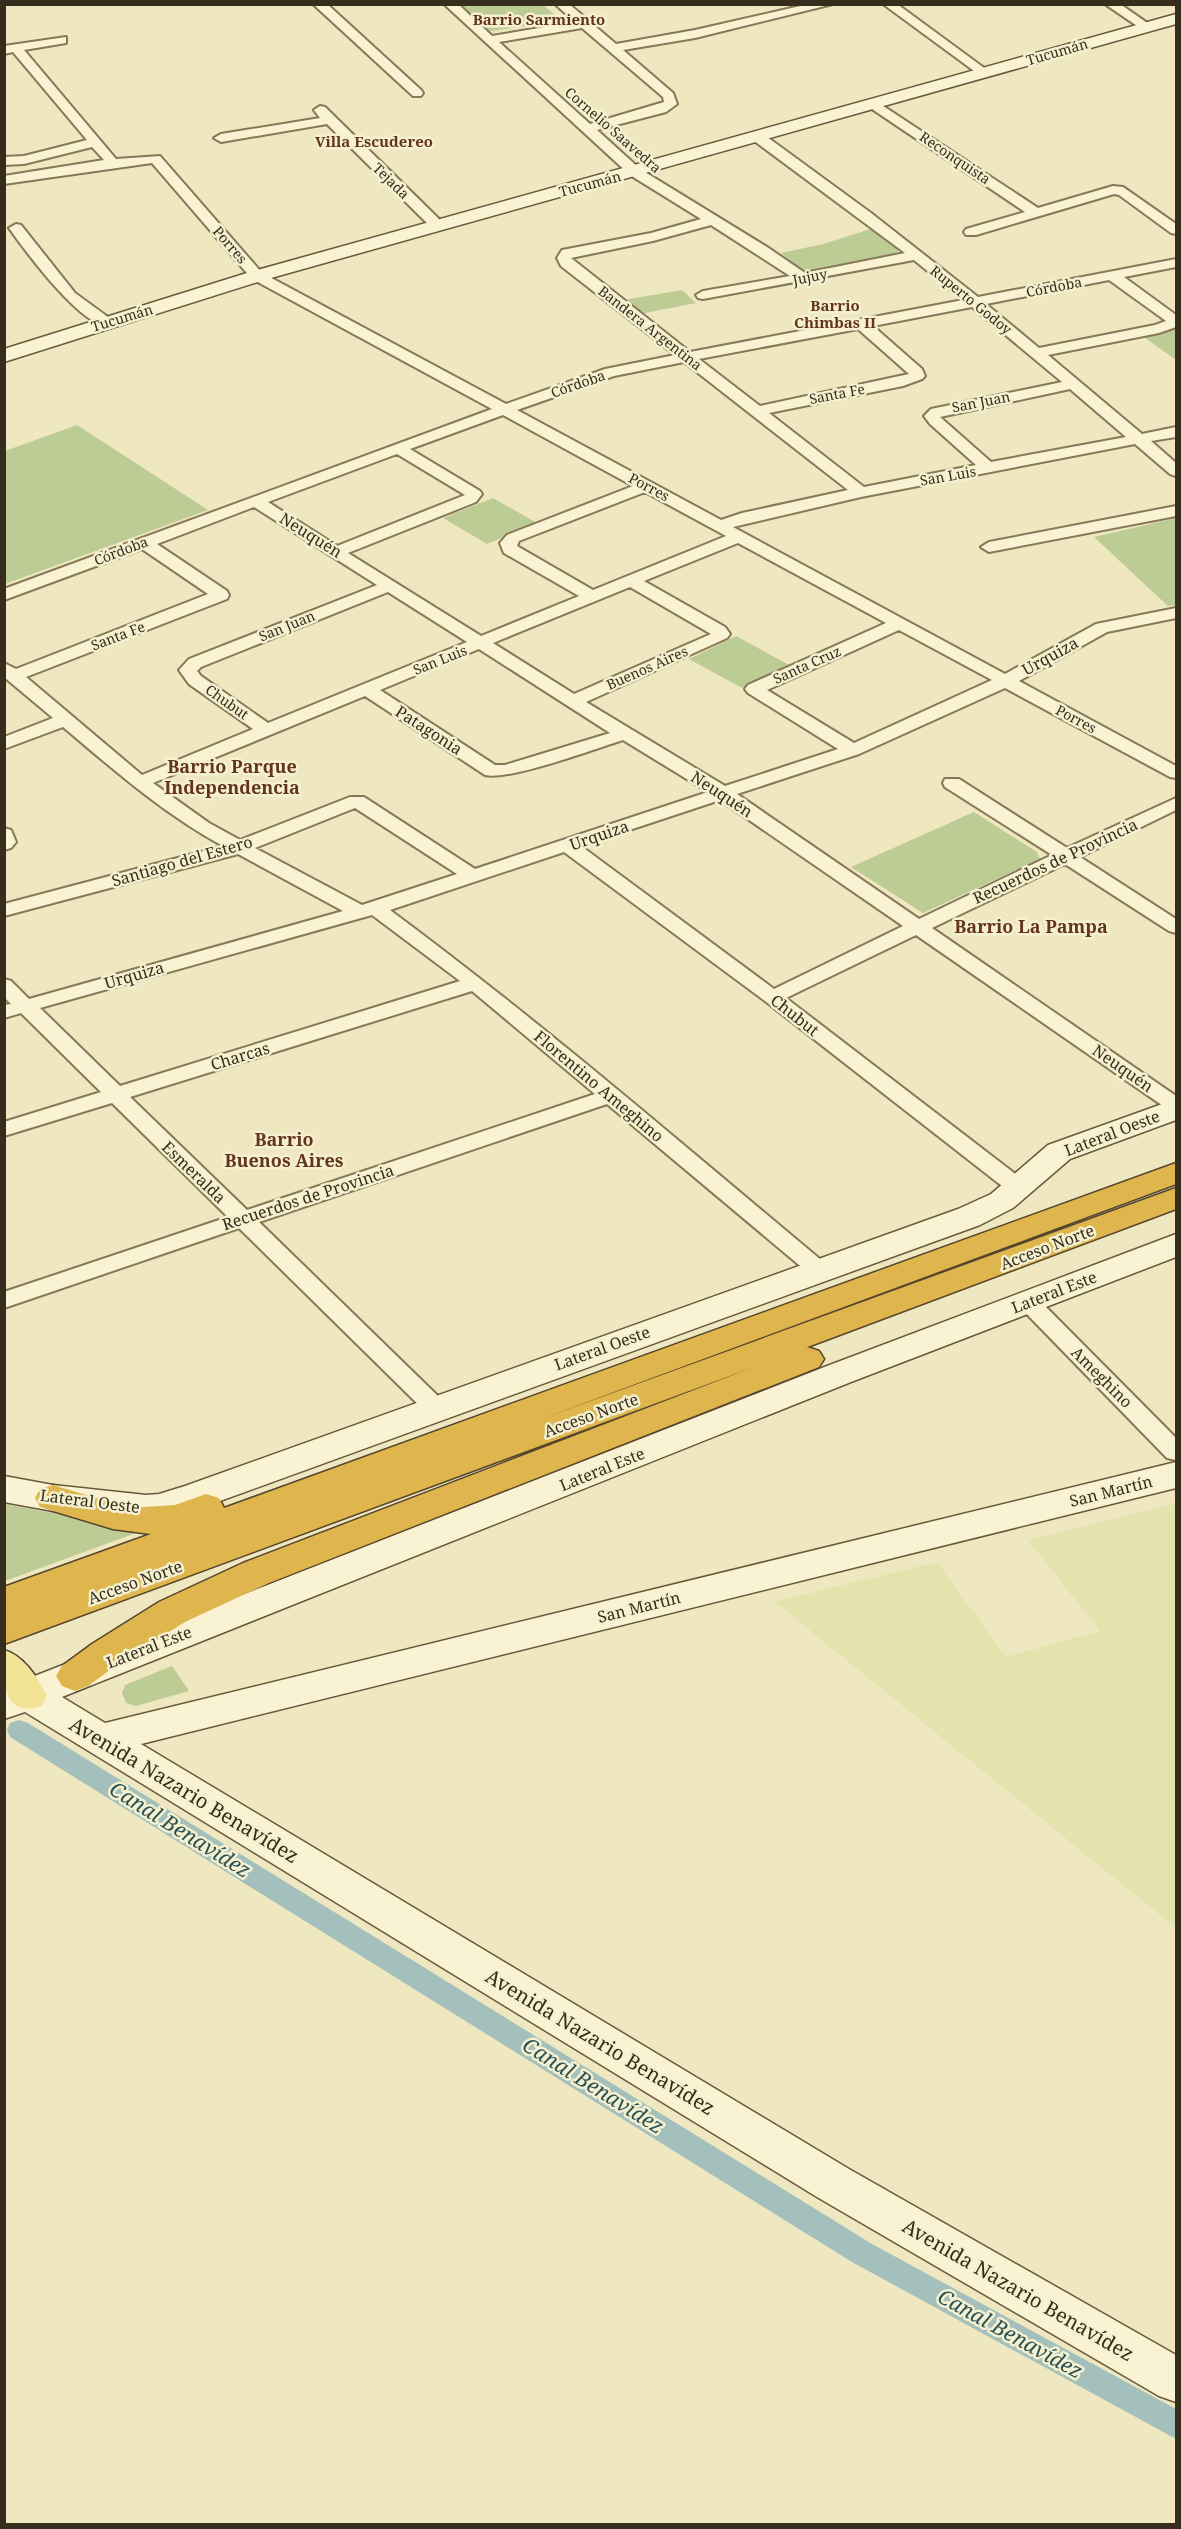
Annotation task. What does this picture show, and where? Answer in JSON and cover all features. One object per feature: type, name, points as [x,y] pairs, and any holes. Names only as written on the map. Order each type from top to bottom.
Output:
[{"type":"highway","name":"Acceso Norte","points":[[4,1602],[1176,1173]]},
{"type":"highway","name":"Acceso Norte","points":[[4,1630],[1028,1255],[1176,1198]]},
{"type":"highway","points":[[53,1498],[120,1518],[162,1520],[175,1518],[822,1282],[944,1244],[1104,1200]]},
{"type":"highway","points":[[75,1676],[105,1654],[172,1612],[246,1578],[810,1358],[945,1297],[1028,1255]]},
{"type":"street","points":[[319,4],[417,93]]},
{"type":"street","name":"Cornelio Saavedra","points":[[450,4],[635,172],[758,246],[802,278]]},
{"type":"street","points":[[561,4],[669,96],[671,104],[661,109],[586,129]]},
{"type":"street","points":[[615,48],[695,34],[827,4]]},
{"type":"street","points":[[889,4],[985,73]]},
{"type":"street","points":[[1111,4],[1147,27]]},
{"type":"street","name":"Tucumán","points":[[4,356],[257,276],[758,138],[1176,19]]},
{"type":"street","points":[[491,40],[585,24]]},
{"type":"street","points":[[10,49],[62,40]]},
{"type":"street","points":[[10,49],[113,163]]},
{"type":"street","name":"Reconquista","points":[[874,104],[1036,213]]},
{"type":"street","name":"Tejada","points":[[221,138],[324,115],[437,225]]},
{"type":"street","name":"Ruperto Godoy","points":[[758,138],[823,182],[916,255],[1176,471]]},
{"type":"street","points":[[4,161],[24,160],[96,142]]},
{"type":"street","name":"Porres","points":[[113,163],[155,159],[257,276],[1176,773]]},
{"type":"street","points":[[4,180],[113,163]]},
{"type":"street","points":[[971,232],[1113,190],[1123,192],[1176,230]]},
{"type":"street","name":"Bandera Argentina","points":[[712,220],[653,237],[582,249],[567,253],[564,258],[566,263],[861,492]]},
{"type":"street","points":[[16,228],[70,296],[107,323]]},
{"type":"street","name":"Jujuy","points":[[703,295],[916,255]]},
{"type":"street","name":"Córdoba","points":[[4,595],[398,448],[610,372],[1176,263]]},
{"type":"street","points":[[1036,353],[1174,323],[1171,318],[1113,276]]},
{"type":"street","name":"Santa Fe","points":[[757,411],[911,380],[917,376],[916,372],[862,325]]},
{"type":"street","name":"San Juan","points":[[988,468],[932,416],[936,412],[1073,384]]},
{"type":"street","name":"San Luis","points":[[720,526],[742,518],[861,492],[1176,432]]},
{"type":"street","points":[[338,551],[470,499],[474,494],[398,448]]},
{"type":"street","points":[[593,597],[510,549],[508,543],[513,538],[646,486]]},
{"type":"street","name":"Neuquén","points":[[255,501],[721,792],[918,926],[1176,1107]]},
{"type":"street","points":[[989,547],[1176,511]]},
{"type":"street","name":"San Luis","points":[[140,782],[740,536]]},
{"type":"street","name":"Santa Fe","points":[[9,672],[221,595],[143,542]]},
{"type":"street","name":"Buenos Aires","points":[[573,701],[718,638],[721,634],[632,581]]},
{"type":"street","name":"San Juan","points":[[188,670],[195,663],[389,586]]},
{"type":"street","name":"Urquiza","points":[[15,1009],[367,910],[569,846],[721,792],[853,750],[1005,681],[1102,628],[1176,612]]},
{"type":"street","name":"Santa Cruz","points":[[853,750],[754,689],[899,624]]},
{"type":"street","name":"Chubut","points":[[188,670],[195,680],[268,731]]},
{"type":"street","name":"Florentino Ameghino","points":[[9,672],[140,782],[202,827],[367,910],[475,983],[819,1270]]},
{"type":"street","name":"Patagonia","points":[[368,690],[490,771],[506,770],[625,734]]},
{"type":"street","points":[[4,744],[64,720]]},
{"type":"street","points":[[952,783],[1176,927]]},
{"type":"street","name":"Santiago del Estero","points":[[4,910],[239,847],[357,801],[473,876]]},
{"type":"street","name":"Recuerdos de Provincia","points":[[771,997],[1176,803]]},
{"type":"street","points":[[4,834],[7,842],[4,843]]},
{"type":"street","name":"Chubut","points":[[569,846],[771,997],[1019,1188]]},
{"type":"street","name":"Charcas","points":[[4,1129],[475,983]]},
{"type":"street","name":"Esmeralda","points":[[4,985],[15,1009],[116,1094],[436,1408]]},
{"type":"street","name":"Recuerdos de Provincia","points":[[4,1300],[612,1095]]},
{"type":"street","name":"Lateral Oeste","points":[[4,1489],[53,1498],[127,1506],[159,1507],[196,1496],[985,1210],[1019,1188],[1059,1152],[1176,1107]]},
{"type":"street","name":"Lateral Este","points":[[10,1688],[75,1676],[1176,1245]]},
{"type":"street","name":"Ameghino","points":[[1028,1302],[1176,1452]]},
{"type":"street","name":"San Martín","points":[[101,1739],[1176,1474]]},
{"type":"street","name":"Avenida Nazario Benavídez","points":[[10,1688],[101,1739],[867,2204],[1176,2380]]},
{"type":"green space","points":[[465,5],[543,5],[559,18],[556,21],[493,31],[486,30],[462,8]]},
{"type":"green space","name":"Barrio Chimbas II","points":[[874,228],[898,250],[896,256],[817,271],[799,269],[781,253],[823,244]]},
{"type":"green space","points":[[682,290],[696,303],[640,314],[624,300]]},
{"type":"green space","points":[[1176,327],[1176,360],[1144,337]]},
{"type":"green space","points":[[77,425],[208,510],[5,584],[5,451]]},
{"type":"green space","points":[[493,498],[537,523],[487,544],[443,518]]},
{"type":"green space","points":[[1176,518],[1176,605],[1168,606],[1094,537]]},
{"type":"green space","points":[[736,636],[789,665],[742,688],[689,659]]},
{"type":"green space","points":[[974,812],[1037,852],[1040,859],[923,913],[851,867]]},
{"type":"green space","points":[[1176,1503],[1176,1928],[775,1602],[937,1562],[1006,1657],[1100,1631],[1028,1540]]},
{"type":"green space","points":[[5,1504],[74,1517],[155,1526],[5,1581]]},
{"type":"green space","points":[[172,1666],[189,1691],[136,1706],[126,1703],[122,1693],[125,1685]]},
{"type":"waterway","name":"Canal Benavídez","points":[[19,1730],[862,2253],[1176,2425]]},
{"type":"district","name":"Barrio Sarmiento","points":[[539,20]]},
{"type":"district","name":"Villa Escudereo","points":[[374,142]]},
{"type":"district","name":"Barrio Chimbas II","points":[[835,314]]},
{"type":"district","name":"Barrio Parque Independencia","points":[[232,777]]},
{"type":"district","name":"Barrio La Pampa","points":[[1031,927]]},
{"type":"district","name":"Barrio Buenos Aires","points":[[284,1150]]}]
